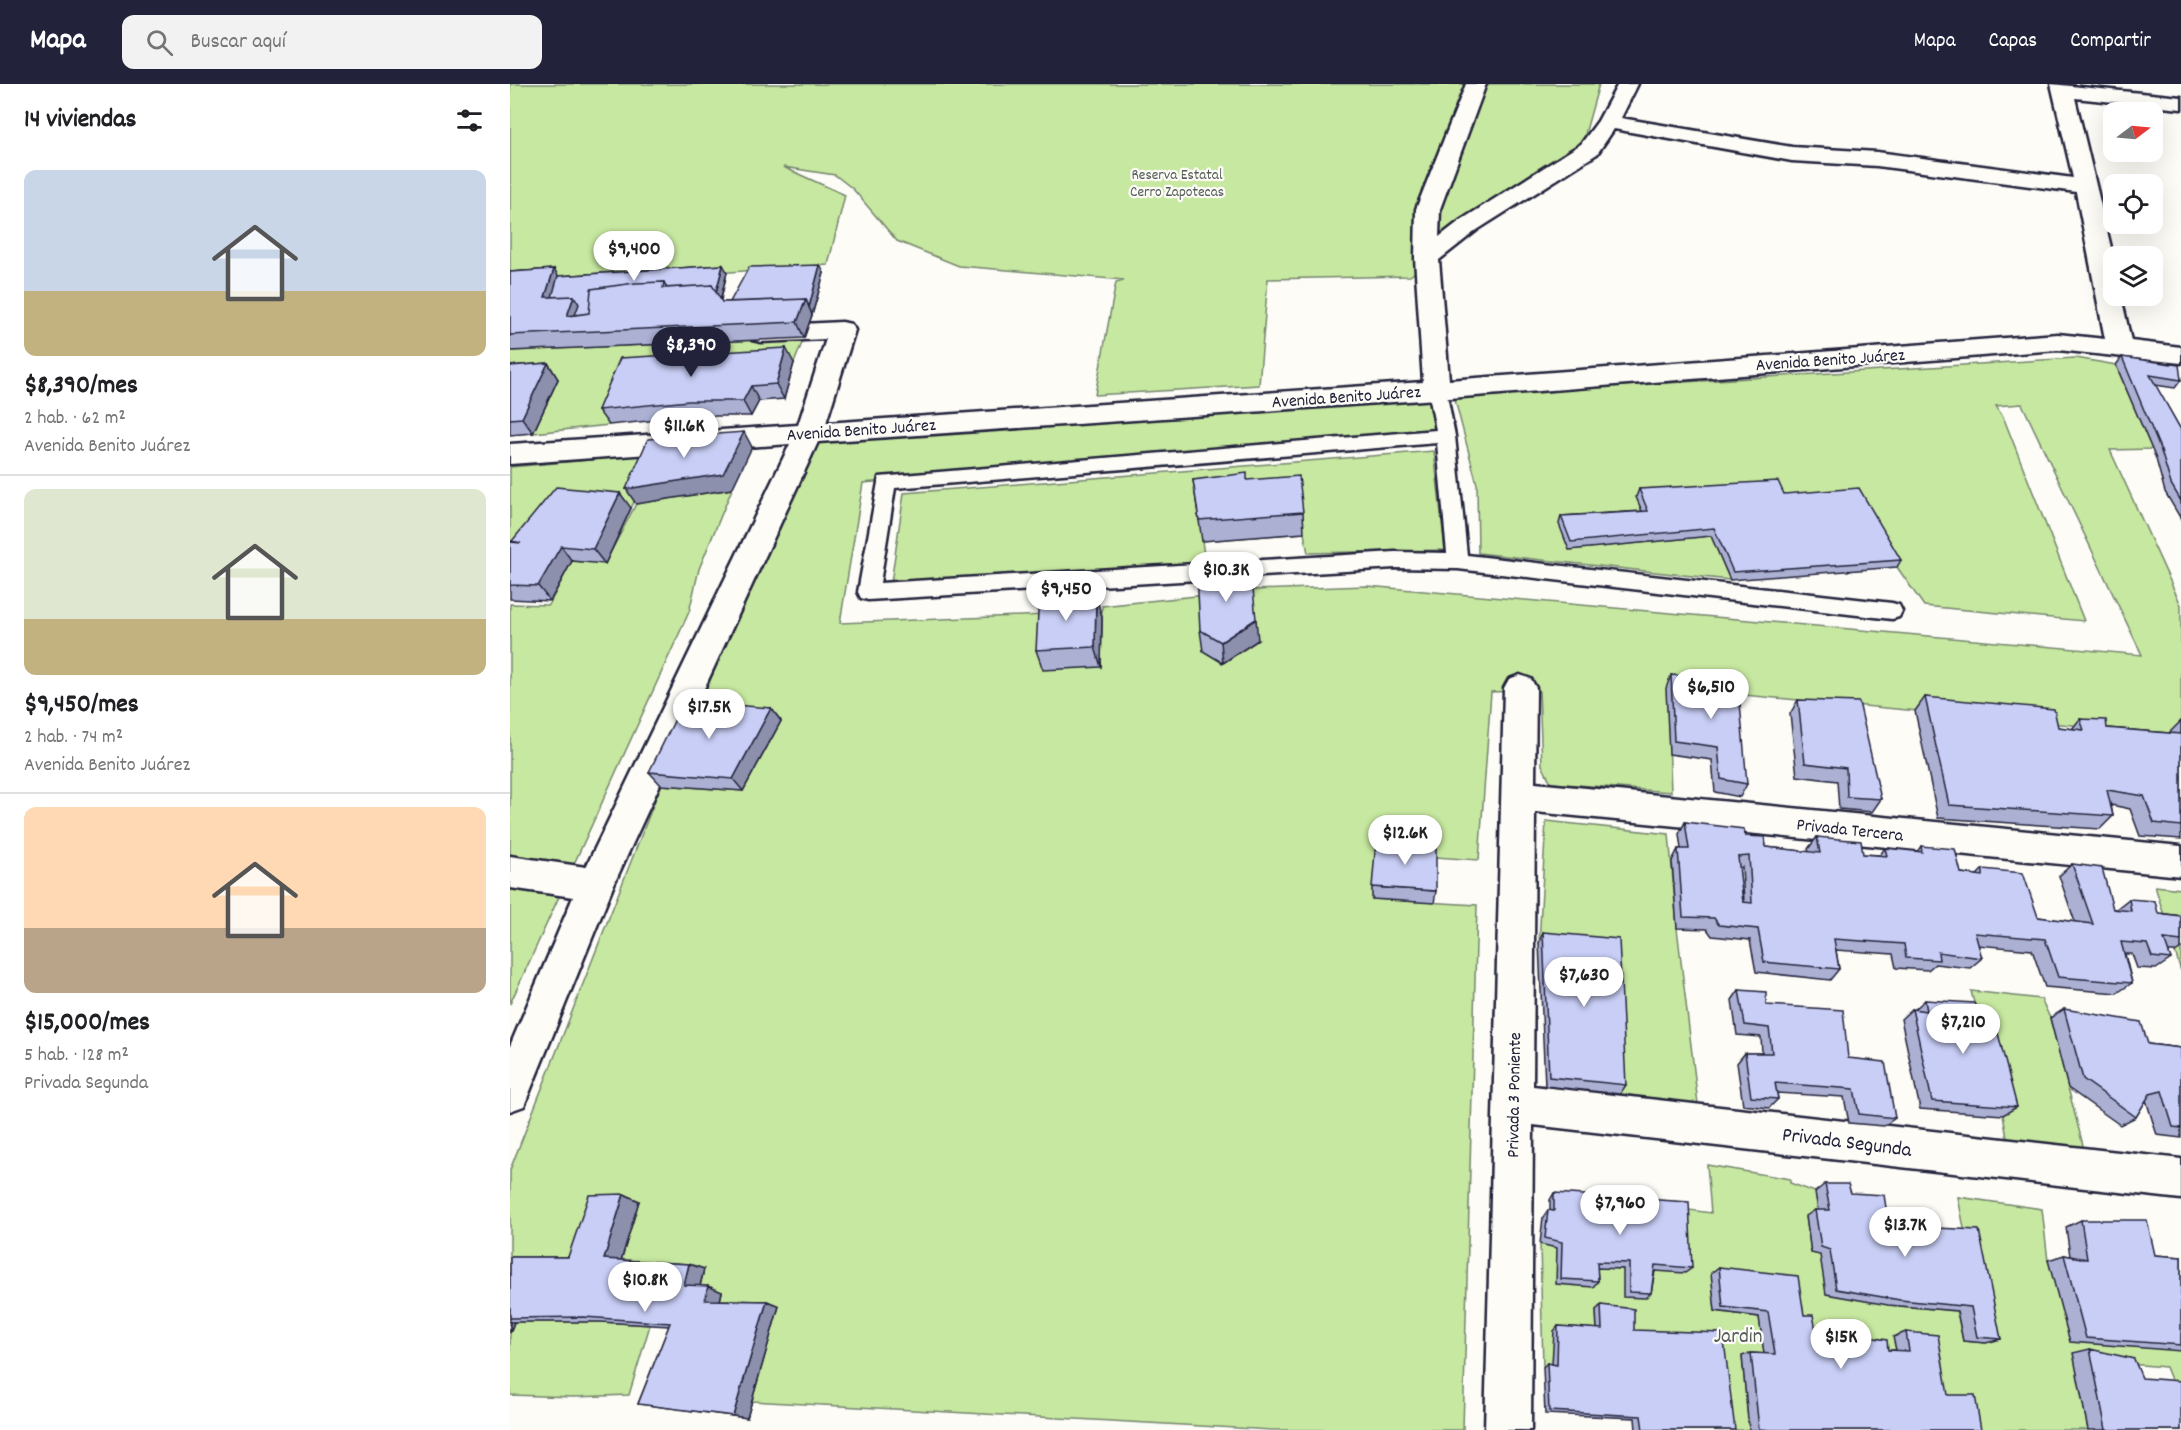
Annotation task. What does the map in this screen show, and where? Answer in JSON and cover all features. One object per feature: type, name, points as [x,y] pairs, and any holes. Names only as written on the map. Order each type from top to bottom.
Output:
[{"type":"street","points":[[1437,390],[1427,258],[1428,208],[1452,142],[1473,97],[1476,84]]},
{"type":"street","points":[[1427,258],[1469,225],[1589,149],[1608,122],[1628,84]]},
{"type":"street","points":[[2120,348],[2086,187],[2061,87],[2181,103]]},
{"type":"street","points":[[1608,122],[1792,153],[1877,159],[2086,187]]},
{"type":"street","points":[[510,1092],[596,884],[809,433],[842,330],[741,334]]},
{"type":"street","name":"Avenida Benito Juárez","points":[[510,454],[1437,390],[2058,342],[2181,355]]},
{"type":"street","name":"Privada 3 Poniente","points":[[1508,1430],[1521,688]]},
{"type":"street","name":"Privada Tercera","points":[[1518,796],[2181,861]]},
{"type":"street","points":[[510,872],[596,884]]},
{"type":"street","name":"Privada Segunda","points":[[1513,1103],[2181,1179]]},
{"type":"lane","points":[[1437,390],[1446,436],[1458,561]]},
{"type":"lane","points":[[1446,436],[886,482],[868,592],[1395,560],[1458,561],[1892,610]]},
{"type":"green space","name":"Reserva Estatal Cerro Zapotecas","points":[[510,84],[1599,84],[1580,152],[1410,276],[1268,279],[1259,385],[1095,395],[1116,282],[1124,280],[959,266],[897,241],[853,189],[835,175],[783,167],[845,195],[828,265],[510,288]]},
{"type":"green space","points":[[804,338],[794,363],[629,374],[609,425],[533,433],[558,379],[510,382],[510,351]]},
{"type":"green space","points":[[2076,358],[2116,365],[2152,449],[2110,450],[2181,605],[2181,735],[1667,688],[1671,792],[1551,783],[1542,765],[1539,690],[1491,692],[1479,860],[1435,857],[1372,899],[1477,905],[1463,1430],[1272,1430],[751,1401],[719,1305],[699,1290],[703,1269],[620,1264],[638,1201],[584,1263],[510,1262],[510,1170],[661,785],[743,791],[780,722],[695,715],[814,438],[1430,390],[1438,432],[863,483],[840,623],[1046,615],[1101,667],[1102,606],[1253,590],[1367,586],[2142,655],[2022,404],[1996,406],[2004,419],[2084,621],[1924,606],[1897,567],[1637,497],[1645,518],[1569,550],[1711,536],[1730,580],[1478,553],[1477,484],[1454,396]]},
{"type":"green space","points":[[1434,451],[1445,550],[1308,553],[1304,533],[1202,541],[1205,562],[891,583],[904,493]]},
{"type":"green space","points":[[658,454],[631,508],[510,555],[510,467]]},
{"type":"green space","points":[[732,489],[699,569],[689,612],[510,1004],[510,604],[549,605],[572,561],[605,563],[636,504]]},
{"type":"green space","points":[[1546,821],[1669,834],[1677,928],[1698,1104],[1620,1094],[1614,950],[1539,943]]},
{"type":"green space","points":[[2155,886],[2181,889],[2181,971]]},
{"type":"green space","points":[[1971,991],[2041,999],[2050,1018],[2086,1157],[2009,1149],[2003,1115]]},
{"type":"green space","name":"Jardin","points":[[1707,1165],[1790,1179],[1790,1183],[1815,1192],[1820,1217],[1806,1217],[1811,1253],[1820,1255],[1888,1305],[1957,1311],[1963,1341],[1986,1343],[1958,1197],[2042,1209],[2048,1261],[2181,1350],[2181,1405],[2166,1367],[2116,1363],[2074,1353],[2088,1430],[1966,1430],[1897,1355],[1838,1338],[1840,1345],[1807,1344],[1712,1273],[1715,1311],[1759,1317],[1765,1358],[1742,1357],[1749,1430],[1726,1430],[1628,1335],[1596,1310],[1597,1333],[1552,1369],[1543,1367],[1540,1244],[1557,1248],[1591,1267],[1649,1271],[1682,1209],[1711,1213]]},
{"type":"green space","points":[[514,1322],[601,1322],[650,1325],[629,1395],[574,1397],[510,1395],[510,1333]]},
{"type":"building","points":[[723,265],[716,292],[712,285],[667,288],[664,282],[591,289],[589,313],[575,315],[579,304],[574,296],[552,297],[558,276]]},
{"type":"building","points":[[820,265],[809,307],[806,299],[730,302],[749,267]]},
{"type":"building","points":[[554,269],[545,297],[574,296],[567,316],[589,313],[591,289],[635,283],[664,282],[663,288],[712,285],[722,302],[806,299],[797,322],[510,335],[510,272]]},
{"type":"building","points":[[786,348],[776,384],[751,386],[743,401],[689,401],[598,410],[620,358]]},
{"type":"building","points":[[2122,357],[2179,365],[2181,380],[2150,375],[2181,430],[2181,501],[2171,484],[2161,451]]},
{"type":"building","points":[[548,363],[522,418],[510,419],[510,366]]},
{"type":"building","points":[[744,432],[723,474],[626,489],[648,439]]},
{"type":"building","points":[[1247,473],[1247,480],[1299,476],[1303,512],[1199,520],[1193,480]]},
{"type":"building","points":[[1778,481],[1784,494],[1859,488],[1901,560],[1733,572],[1714,528],[1571,542],[1561,516],[1648,511],[1639,489]]},
{"type":"building","points":[[556,487],[620,493],[593,549],[561,546],[538,586],[510,585],[510,542],[521,543],[512,541]]},
{"type":"building","points":[[1251,569],[1256,619],[1221,642],[1200,630],[1197,574]]},
{"type":"building","points":[[1056,592],[1056,598],[1096,596],[1095,647],[1036,650],[1039,594]]},
{"type":"building","points":[[1671,675],[1738,680],[1747,784],[1721,779],[1718,747],[1674,741]]},
{"type":"building","points":[[1925,697],[2054,709],[2058,727],[2084,730],[2080,719],[2106,720],[2107,728],[2181,734],[2181,826],[2154,823],[2144,796],[2107,790],[2113,816],[1949,805]]},
{"type":"building","points":[[1798,700],[1859,702],[1881,799],[1847,797],[1846,768],[1805,763]]},
{"type":"building","points":[[684,701],[771,708],[733,779],[649,772]]},
{"type":"building","points":[[1685,822],[1744,829],[1745,836],[1765,837],[1766,847],[1820,853],[1817,837],[1861,841],[1863,854],[1887,856],[1885,848],[1922,852],[1921,846],[1955,849],[1961,873],[1983,876],[1983,869],[2023,873],[2038,917],[2093,924],[2072,864],[2102,868],[2113,909],[2131,911],[2129,899],[2155,901],[2158,913],[2181,916],[2181,941],[2164,939],[2171,959],[2152,957],[2147,944],[2121,942],[2132,983],[2058,977],[2045,939],[1975,933],[1982,958],[1938,952],[1939,960],[1906,958],[1904,944],[1834,939],[1839,969],[1764,962],[1758,929],[1719,925],[1714,918],[1683,917],[1678,849],[1689,849]],"holes":[[[1749,856],[1752,903],[1743,902],[1738,857]]]},
{"type":"building","points":[[1376,840],[1436,845],[1436,891],[1372,887]]},
{"type":"building","points":[[1543,932],[1619,939],[1626,1085],[1549,1077]]},
{"type":"building","points":[[1739,990],[1766,992],[1766,1005],[1843,1010],[1848,1058],[1885,1062],[1895,1118],[1859,1114],[1854,1089],[1775,1083],[1778,1099],[1751,1097],[1745,1053],[1772,1053],[1769,1028],[1745,1025]]},
{"type":"building","points":[[1925,1000],[1974,1003],[1979,1013],[1993,1014],[2017,1107],[1932,1101],[1912,1009],[1927,1011]]},
{"type":"building","points":[[2064,1009],[2141,1022],[2148,1044],[2181,1048],[2181,1128],[2173,1127],[2162,1091],[2150,1094],[2136,1117],[2083,1079]]},
{"type":"building","points":[[1825,1184],[1848,1184],[1851,1193],[1884,1195],[1889,1227],[1914,1230],[1912,1216],[1932,1218],[1936,1228],[1979,1230],[2001,1339],[1977,1337],[1971,1307],[1900,1300],[1836,1289],[1830,1250],[1821,1247],[1815,1210],[1830,1210]]},
{"type":"building","points":[[1554,1193],[1689,1202],[1692,1268],[1655,1265],[1651,1293],[1629,1292],[1629,1263],[1597,1262],[1598,1281],[1561,1279],[1562,1242],[1545,1238],[1548,1210],[1554,1211]]},
{"type":"building","points":[[624,1194],[604,1259],[689,1264],[684,1285],[708,1286],[705,1300],[767,1301],[733,1416],[638,1404],[670,1323],[584,1317],[510,1318],[510,1257],[568,1257],[589,1195]]},
{"type":"building","points":[[2081,1220],[2147,1220],[2155,1255],[2181,1257],[2181,1345],[2086,1338],[2064,1255],[2087,1259]]},
{"type":"building","points":[[1719,1267],[1798,1276],[1804,1315],[1813,1315],[1818,1340],[1851,1341],[1849,1334],[1887,1340],[1888,1350],[1909,1351],[1906,1332],[1938,1335],[1948,1395],[1975,1395],[1981,1430],[1759,1429],[1751,1353],[1775,1354],[1768,1312],[1723,1307]]},
{"type":"building","points":[[1601,1305],[1634,1309],[1634,1330],[1723,1333],[1735,1430],[1643,1430],[1641,1416],[1549,1411],[1547,1363],[1557,1365],[1558,1326],[1602,1329]]},
{"type":"building","points":[[2090,1349],[2134,1359],[2142,1378],[2181,1381],[2181,1430],[2106,1430]]}]
